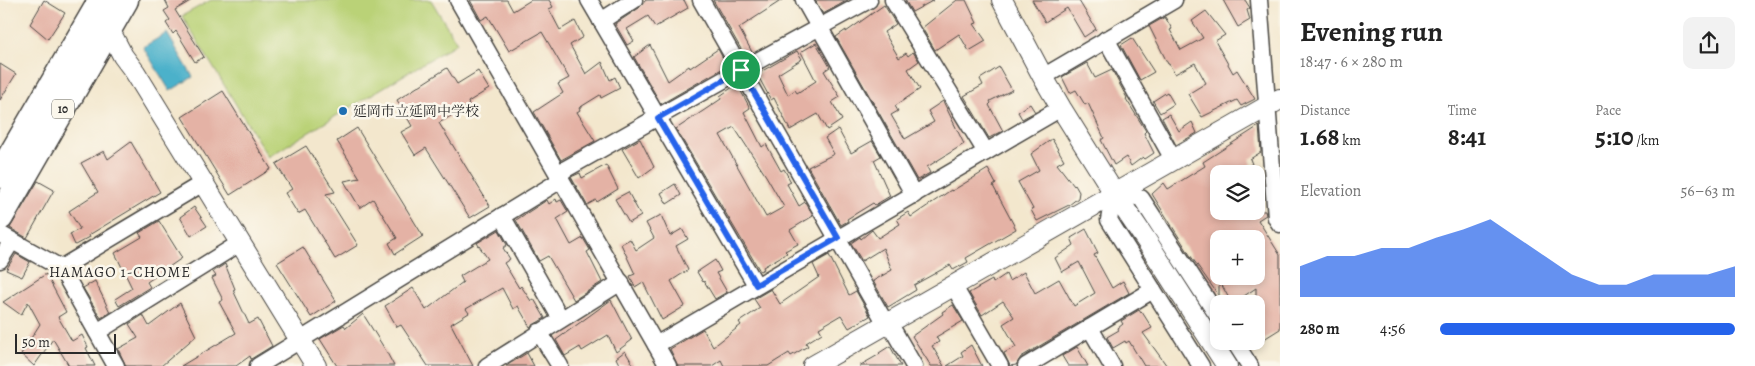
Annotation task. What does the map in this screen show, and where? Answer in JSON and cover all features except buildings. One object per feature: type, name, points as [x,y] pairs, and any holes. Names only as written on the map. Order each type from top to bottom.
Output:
[{"type":"highway","name":"10","points":[[0,175],[99,11],[125,0]]},
{"type":"highway","name":"10","points":[[0,217],[99,11]]},
{"type":"street","points":[[458,0],[668,366]]},
{"type":"street","points":[[589,0],[756,285]]},
{"type":"street","points":[[601,21],[634,0]]},
{"type":"street","points":[[701,0],[886,324],[892,328],[914,366]]},
{"type":"street","points":[[804,0],[914,195]]},
{"type":"street","points":[[258,366],[556,183],[564,170],[869,0]]},
{"type":"street","points":[[893,0],[986,152]]},
{"type":"street","points":[[1002,0],[1042,77],[1061,108],[1227,366]]},
{"type":"street","points":[[1042,77],[1174,0]]},
{"type":"street","points":[[1259,0],[1274,102],[1276,218],[1280,224]]},
{"type":"street","points":[[99,11],[123,56],[135,72],[316,366]]},
{"type":"street","points":[[1106,39],[1173,159]]},
{"type":"street","points":[[813,366],[1274,102]]},
{"type":"street","points":[[656,345],[1061,108]]},
{"type":"street","points":[[61,268],[202,183]]},
{"type":"street","points":[[1114,193],[1109,220],[1201,366]]},
{"type":"street","points":[[1114,193],[1141,198],[1210,304]]},
{"type":"street","points":[[502,216],[562,319]]},
{"type":"street","points":[[0,260],[6,237],[61,268],[116,366]]},
{"type":"street","points":[[97,332],[240,243]]},
{"type":"street","points":[[487,366],[621,282]]},
{"type":"street","points":[[953,285],[1000,366]]},
{"type":"street","points":[[1026,366],[1153,290]]},
{"type":"street","points":[[1090,328],[1112,366]]},
{"type":"street","points":[[539,332],[560,366]]},
{"type":"street","points":[[1240,350],[1250,366]]},
{"type":"green space","points":[[211,0],[431,0],[457,43],[268,157],[182,16]]},
{"type":"water","points":[[167,33],[193,77],[170,91],[143,47]]},
{"type":"place","name":"延岡市立延岡中学校","points":[[343,111]]},
{"type":"district","name":"HAMAGO 1-CHOME","points":[[120,272]]},
{"type":"route","points":[[741,70],[838,238],[756,285],[658,118],[741,70]]}]
